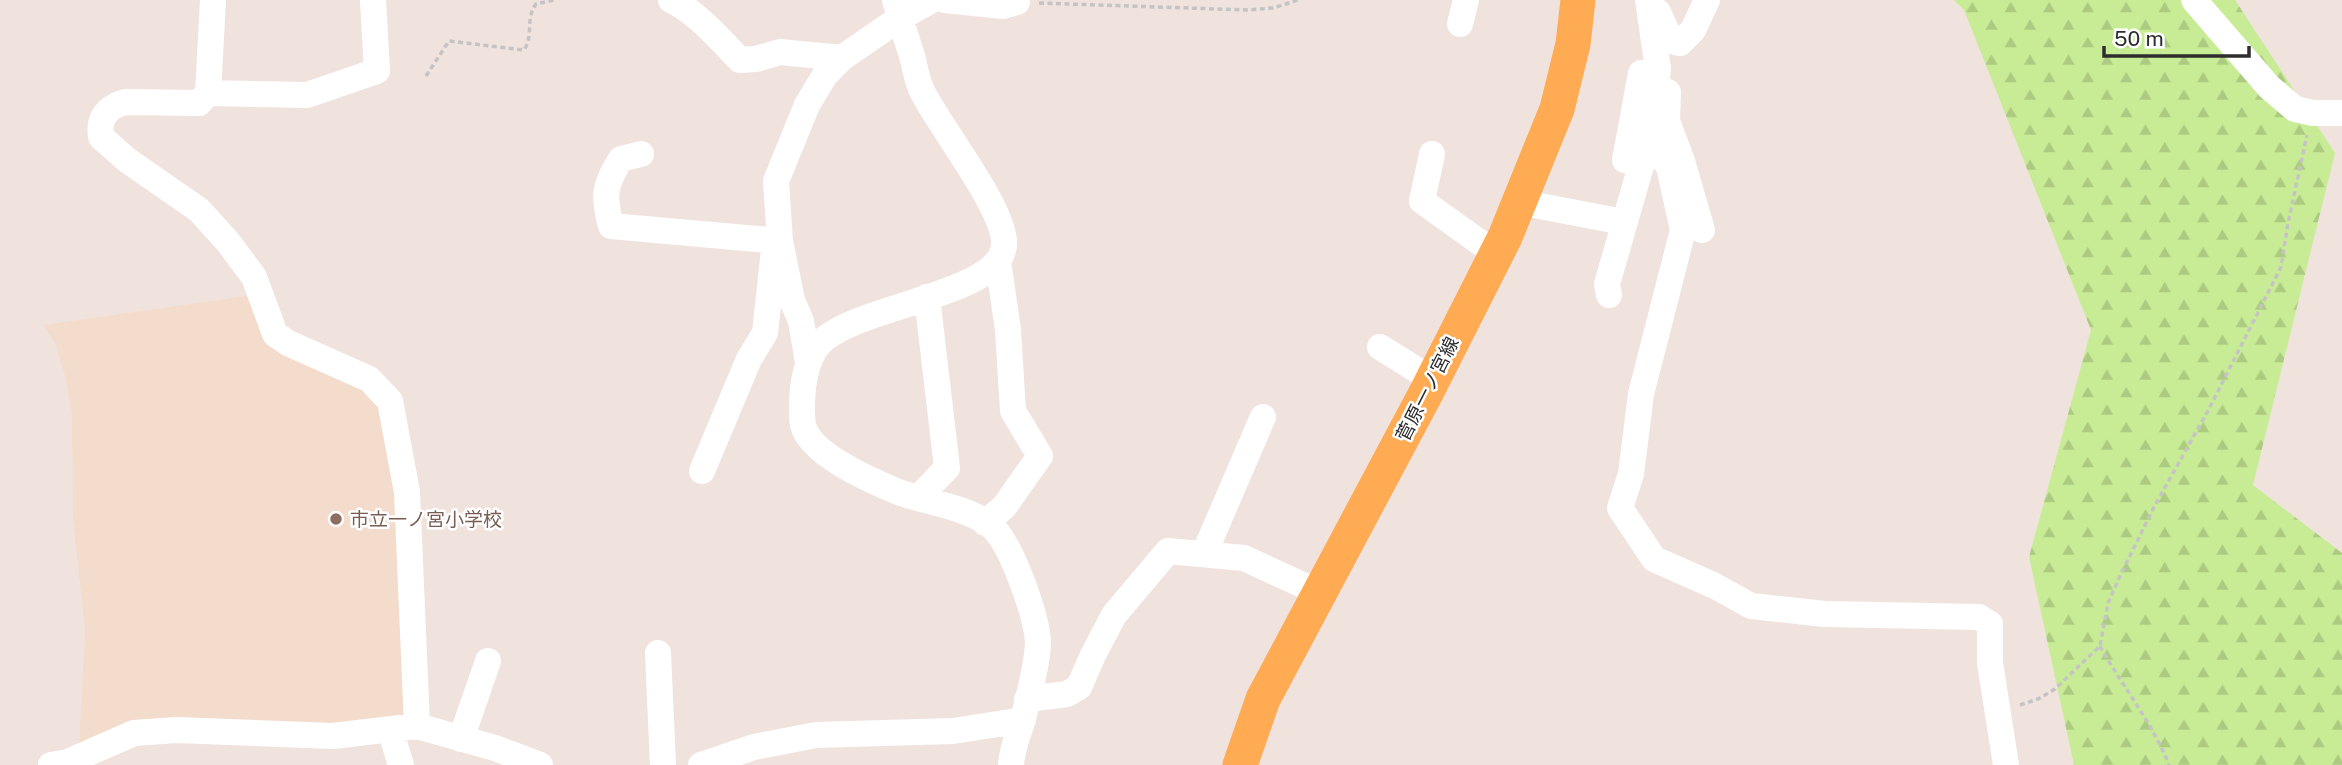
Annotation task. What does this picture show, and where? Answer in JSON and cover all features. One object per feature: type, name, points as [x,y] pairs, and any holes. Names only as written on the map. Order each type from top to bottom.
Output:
[{"type":"main road","name":"菅原一ノ宮線","points":[[1240,765],[1263,699],[1433,380],[1519,202],[1557,109],[1573,44],[1578,0]]},
{"type":"street","points":[[214,0],[208,93],[199,103],[125,102],[116,105],[106,111],[102,118],[101,137],[127,160],[198,211],[228,242],[254,277],[275,334],[288,343],[369,379],[390,401],[407,492],[413,587],[416,726]]},
{"type":"street","points":[[208,93],[307,94],[377,71],[373,0]]},
{"type":"street","points":[[671,0],[706,25],[740,60],[756,60],[780,52],[842,58]]},
{"type":"street","points":[[765,333],[777,241],[776,181],[807,105],[825,75],[898,9],[932,0]]},
{"type":"street","points":[[945,0],[1003,6],[1017,1]]},
{"type":"street","points":[[1625,160],[1642,68],[1637,0]]},
{"type":"street","points":[[1648,0],[1661,15],[1671,41],[1667,121],[1682,160],[1702,230]]},
{"type":"street","points":[[1609,295],[1606,284],[1649,138],[1658,69],[1648,0]]},
{"type":"street","points":[[1671,41],[1680,43],[1693,30],[1707,0]]},
{"type":"street","points":[[2194,0],[2269,87],[2295,109],[2313,113],[2342,113]]},
{"type":"street","points":[[808,362],[819,344],[864,317],[964,286],[994,267],[1004,244],[996,214],[922,91],[898,9]]},
{"type":"street","points":[[1649,138],[1669,167],[1683,230],[1641,394],[1631,474],[1620,508],[1654,559],[1715,586],[1751,606],[1825,614],[1979,617],[1990,624],[1990,663],[2006,765]]},
{"type":"street","points":[[641,154],[621,159],[608,178],[606,207],[611,226],[777,241]]},
{"type":"street","points":[[1432,154],[1422,201],[1496,254]]},
{"type":"street","points":[[1519,202],[1613,220]]},
{"type":"street","points":[[777,241],[790,294],[801,321],[808,362],[802,397],[803,426],[815,444],[830,457],[897,491],[971,515],[992,526],[1009,550],[1035,616],[1038,644],[1025,709],[1012,750],[1011,765]]},
{"type":"street","points":[[985,523],[1004,507],[1040,456],[1013,411],[1008,330],[998,261]]},
{"type":"street","points":[[702,471],[749,359],[790,294]]},
{"type":"street","points":[[918,498],[947,468],[927,297]]},
{"type":"street","points":[[1380,347],[1433,380]]},
{"type":"street","points":[[1204,554],[1264,417]]},
{"type":"street","points":[[701,765],[757,756],[816,735],[953,732],[1067,694],[1079,687],[1114,615],[1168,551],[1244,558],[1320,593]]},
{"type":"street","points":[[658,653],[663,765]]},
{"type":"street","points":[[461,738],[488,660]]},
{"type":"street","points":[[63,764],[134,733],[177,730],[333,736],[416,726],[495,748],[540,765]]},
{"type":"street","points":[[390,729],[401,765]]},
{"type":"path","points":[[426,76],[449,41],[524,50],[530,42],[530,13],[536,4],[554,0]]},
{"type":"path","points":[[1017,1],[1247,10],[1273,8],[1298,0]]},
{"type":"path","points":[[1997,711],[2038,699],[2055,689],[2099,646],[2108,603],[2120,576],[2281,267],[2313,113]]},
{"type":"path","points":[[2101,646],[2114,672],[2160,743],[2169,765]]},
{"type":"shaded area","points":[[253,295],[271,346],[365,387],[382,409],[400,494],[407,710],[397,722],[79,747],[85,630],[73,519],[72,417],[65,376],[55,343],[43,325]]},
{"type":"green space","points":[[1954,0],[2235,0],[2335,153],[2253,485],[2342,553],[2342,765],[2074,765],[2029,557],[2091,330],[1964,10]]},
{"type":"place","name":"市立一ノ宮小学校","points":[[336,519]]}]
